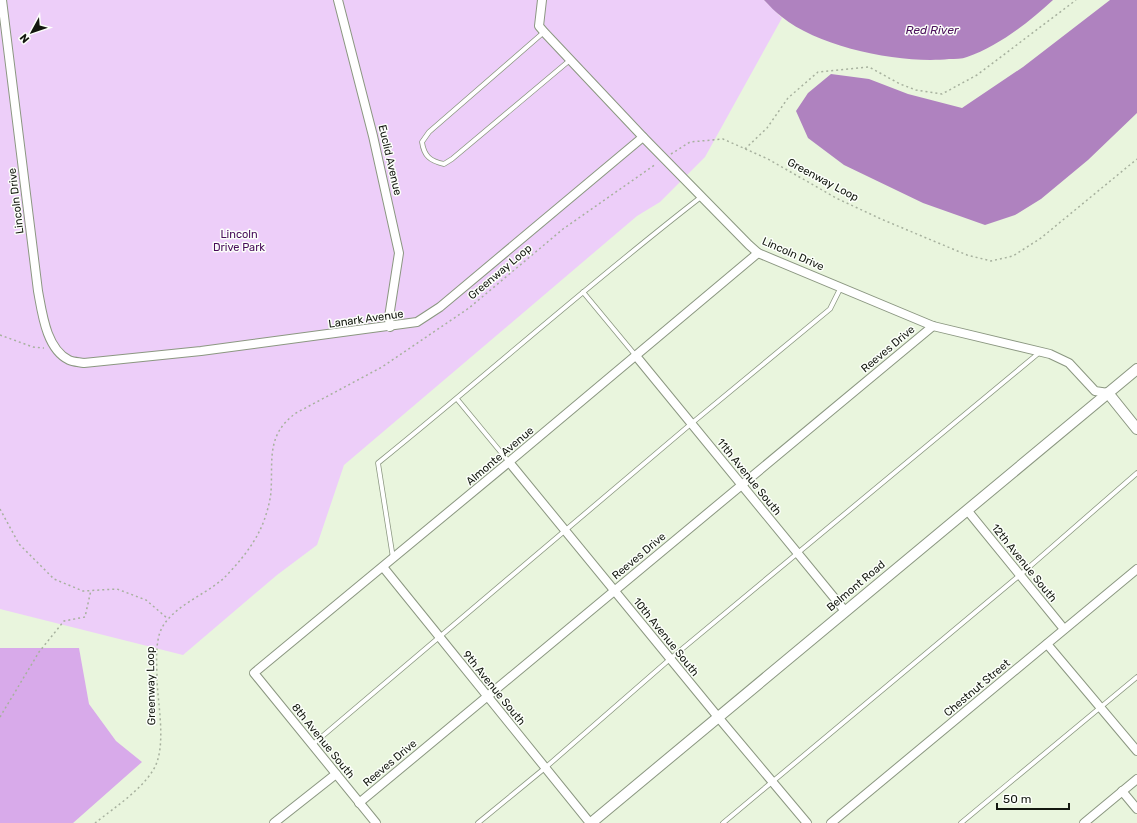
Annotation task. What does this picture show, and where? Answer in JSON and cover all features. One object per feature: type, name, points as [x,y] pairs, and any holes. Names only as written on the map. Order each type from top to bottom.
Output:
[{"type":"street","name":"Lincoln Drive","points":[[2,0],[38,291],[44,327],[56,349]]},
{"type":"street","name":"Euclid Avenue","points":[[338,0],[373,136],[399,253],[389,317],[390,327]]},
{"type":"street","points":[[542,0],[539,26],[544,32]]},
{"type":"street","name":"Lincoln Drive","points":[[544,32],[701,197],[758,253],[932,326],[1050,354],[1069,363],[1095,391],[1108,393]]},
{"type":"street","name":"Lanark Avenue","points":[[56,349],[68,360],[84,363],[201,352],[390,327],[417,322],[440,308],[643,137]]},
{"type":"street","name":"Almonte Avenue","points":[[254,673],[758,253]]},
{"type":"street","name":"Reeves Drive","points":[[360,803],[932,326]]},
{"type":"street","name":"11th Avenue South","points":[[636,356],[845,611]]},
{"type":"street","name":"Belmont Road","points":[[590,823],[1137,369]]},
{"type":"street","points":[[1108,393],[1137,429]]},
{"type":"street","name":"10th Avenue South","points":[[509,462],[670,659],[807,823]]},
{"type":"street","name":"12th Avenue South","points":[[967,510],[1064,629]]},
{"type":"street","name":"9th Avenue South","points":[[383,567],[590,823]]},
{"type":"street","name":"Chestnut Street","points":[[831,823],[1137,569]]},
{"type":"street","points":[[1047,644],[1137,752]]},
{"type":"street","name":"8th Avenue South","points":[[254,673],[376,823]]},
{"type":"street","points":[[274,823],[336,774]]},
{"type":"street","points":[[1084,823],[1137,779]]},
{"type":"street","points":[[1122,791],[1137,809]]},
{"type":"lane","points":[[544,32],[429,132],[422,142],[423,152],[433,162],[444,164],[570,60]]},
{"type":"lane","points":[[393,558],[378,463],[457,399],[583,292],[701,197]]},
{"type":"lane","points":[[312,745],[830,309],[841,287]]},
{"type":"lane","points":[[583,292],[636,356]]},
{"type":"lane","points":[[478,823],[545,768],[670,659],[1040,352]]},
{"type":"lane","points":[[457,399],[509,462]]},
{"type":"lane","points":[[723,823],[1020,575],[1137,473]]},
{"type":"lane","points":[[961,823],[1137,677]]},
{"type":"path","points":[[745,150],[745,147],[767,128],[788,98],[818,72],[870,67],[900,84],[916,90],[942,94],[977,75],[1076,0]]},
{"type":"path","name":"Greenway Loop","points":[[95,823],[131,794],[146,778],[157,762],[160,742],[156,654],[160,633],[168,618],[223,578],[242,558],[260,530],[271,494],[272,448],[277,434],[286,421],[296,413],[382,367],[469,308],[563,229],[664,158],[690,142],[723,139],[768,159],[836,198],[888,222],[967,255],[991,261],[1013,256],[1041,238],[1137,159]]},
{"type":"path","points":[[0,335],[33,347],[56,349]]},
{"type":"path","points":[[0,509],[18,544],[54,579],[83,590],[117,589],[146,600],[168,618]]},
{"type":"path","points":[[0,717],[39,652],[64,622],[85,617],[91,590]]},
{"type":"green space","name":"Lincoln Drive Park","points":[[0,0],[764,0],[782,18],[705,157],[660,202],[637,216],[344,465],[317,545],[277,575],[183,655],[0,609]]},
{"type":"shaded area","points":[[0,648],[79,648],[89,704],[116,741],[142,762],[73,823],[0,823]]},
{"type":"water","name":"Red River","points":[[764,0],[1053,0],[1013,33],[991,47],[961,59],[930,60],[886,56],[862,52],[839,45],[798,28],[779,15]]},
{"type":"water","points":[[1110,0],[1137,0],[1137,113],[1088,160],[1041,199],[1015,215],[985,225],[923,203],[844,165],[808,138],[796,111],[808,93],[831,74],[869,79],[908,94],[962,108],[1023,67]]}]
